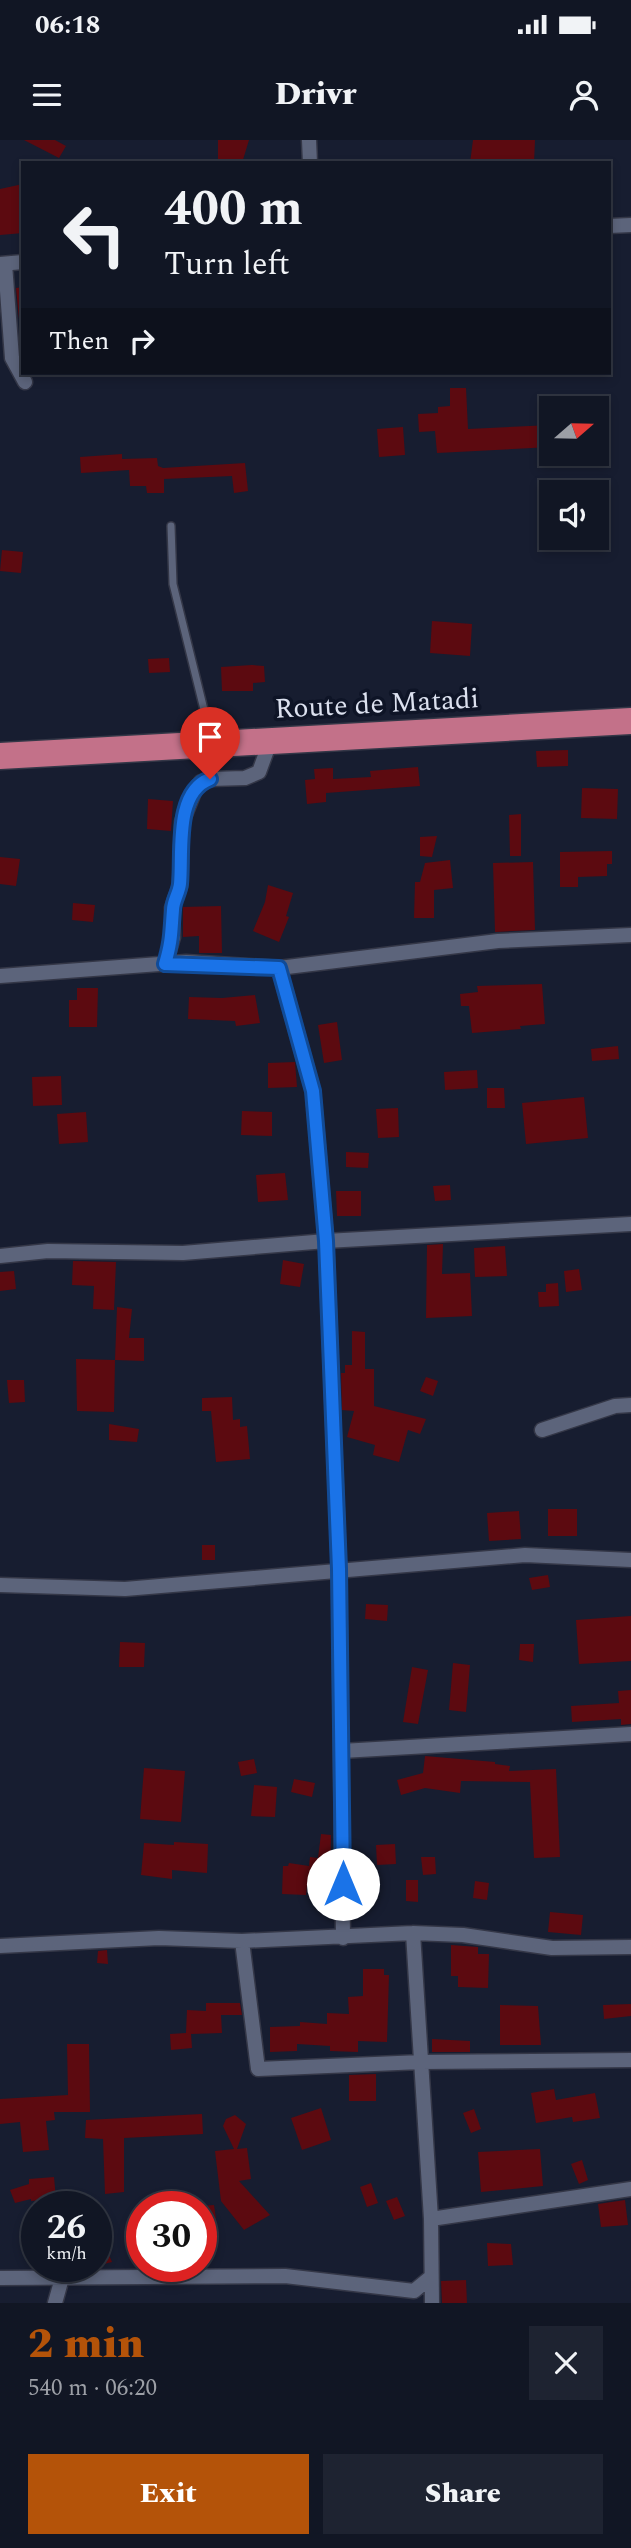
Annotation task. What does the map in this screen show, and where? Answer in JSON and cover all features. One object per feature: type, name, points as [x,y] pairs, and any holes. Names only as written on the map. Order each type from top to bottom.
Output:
[{"type":"highway","name":"Route de Matadi","points":[[0,756],[631,721]]},
{"type":"street","points":[[309,140],[310,161]]},
{"type":"street","points":[[611,226],[631,225]]},
{"type":"street","points":[[21,262],[3,264],[12,358],[21,375]]},
{"type":"street","points":[[21,375],[25,382]]},
{"type":"street","points":[[165,964],[173,937],[172,908],[180,886],[182,822],[194,792],[201,782],[210,779],[245,778],[259,772],[270,742]]},
{"type":"street","points":[[0,976],[165,964],[279,968],[498,941],[631,935]]},
{"type":"street","points":[[279,968],[313,1091],[326,1241],[339,1569],[343,1938]]},
{"type":"street","points":[[0,1256],[48,1251],[183,1252],[631,1224]]},
{"type":"street","points":[[542,1430],[615,1406],[631,1405]]},
{"type":"street","points":[[0,1585],[125,1589],[525,1555],[631,1560]]},
{"type":"street","points":[[342,1751],[631,1734]]},
{"type":"street","points":[[407,2289],[430,2303],[430,2219],[414,1933]]},
{"type":"street","points":[[0,1946],[159,1938],[242,1941],[414,1933],[463,1935],[552,1948],[631,1947]]},
{"type":"street","points":[[242,1941],[258,2070],[421,2062],[631,2060]]},
{"type":"street","points":[[430,2219],[631,2189]]},
{"type":"street","points":[[112,2278],[285,2276],[341,2285],[414,2291],[431,2277]]},
{"type":"street","points":[[0,2278],[21,2278]]},
{"type":"street","points":[[55,2303],[61,2282]]},
{"type":"lane","points":[[171,526],[173,584],[213,745]]},
{"type":"building","points":[[24,140],[55,140],[66,146],[59,158]]},
{"type":"building","points":[[218,140],[249,140],[243,161],[218,161]]},
{"type":"building","points":[[473,140],[535,140],[534,161],[470,161]]},
{"type":"building","points":[[21,184],[21,233],[0,235],[0,189]]},
{"type":"building","points":[[21,287],[19,319],[16,288]]},
{"type":"building","points":[[450,388],[466,388],[468,429],[539,426],[539,448],[437,453],[435,431],[419,432],[418,414],[438,413],[438,407],[450,406]]},
{"type":"building","points":[[403,427],[405,455],[379,457],[377,429]]},
{"type":"building","points":[[122,454],[122,459],[157,458],[158,466],[163,468],[245,463],[248,491],[234,493],[232,476],[164,479],[164,493],[147,493],[146,486],[130,486],[129,470],[81,473],[80,457]]},
{"type":"building","points":[[2,550],[23,552],[21,573],[0,571]]},
{"type":"building","points":[[432,621],[472,624],[470,656],[430,653]]},
{"type":"building","points":[[169,658],[170,672],[149,673],[148,659]]},
{"type":"building","points":[[264,666],[265,682],[253,683],[253,691],[222,691],[221,667]]},
{"type":"building","points":[[568,750],[568,766],[537,767],[536,751]]},
{"type":"building","points":[[418,767],[420,786],[326,793],[326,802],[307,804],[305,780],[315,779],[314,769],[333,768],[333,779],[371,777],[370,771]]},
{"type":"building","points":[[582,788],[618,789],[617,819],[581,818]]},
{"type":"building","points":[[148,799],[173,801],[171,831],[147,829]]},
{"type":"building","points":[[521,814],[521,856],[510,856],[509,815]]},
{"type":"building","points":[[437,836],[432,857],[420,856],[420,837]]},
{"type":"building","points":[[612,851],[612,864],[607,864],[607,876],[578,877],[578,887],[560,887],[560,852]]},
{"type":"building","points":[[0,857],[20,859],[16,886],[0,884]]},
{"type":"building","points":[[450,860],[453,888],[434,890],[434,918],[414,918],[415,882],[420,882],[425,863]]},
{"type":"building","points":[[533,862],[535,930],[495,932],[493,863]]},
{"type":"building","points":[[268,885],[293,893],[286,916],[289,917],[279,942],[253,931],[265,902]]},
{"type":"building","points":[[73,903],[95,905],[93,922],[72,920]]},
{"type":"building","points":[[221,906],[222,953],[199,953],[199,936],[183,937],[183,907]]},
{"type":"building","points":[[542,984],[545,1024],[472,1033],[469,1006],[461,1006],[460,994],[478,992],[477,986]]},
{"type":"building","points":[[77,988],[98,988],[97,1027],[69,1027],[69,1000],[77,1000]]},
{"type":"building","points":[[255,995],[260,1023],[236,1026],[235,1021],[188,1019],[189,997]]},
{"type":"building","points":[[337,1022],[342,1060],[324,1063],[318,1025]]},
{"type":"building","points":[[618,1046],[619,1059],[592,1061],[591,1049]]},
{"type":"building","points":[[295,1062],[297,1087],[268,1088],[268,1063]]},
{"type":"building","points":[[477,1070],[478,1088],[445,1090],[444,1072]]},
{"type":"building","points":[[61,1076],[62,1105],[33,1106],[32,1077]]},
{"type":"building","points":[[487,1088],[504,1088],[505,1108],[487,1108]]},
{"type":"building","points":[[584,1097],[588,1138],[526,1144],[522,1103]]},
{"type":"building","points":[[398,1108],[399,1137],[378,1138],[376,1109]]},
{"type":"building","points":[[242,1111],[272,1112],[272,1136],[241,1135]]},
{"type":"building","points":[[86,1112],[88,1142],[59,1144],[57,1114]]},
{"type":"building","points":[[346,1152],[369,1153],[368,1168],[346,1167]]},
{"type":"building","points":[[285,1173],[288,1200],[258,1202],[256,1175]]},
{"type":"building","points":[[450,1185],[451,1200],[435,1201],[433,1186]]},
{"type":"building","points":[[336,1191],[361,1191],[361,1216],[337,1216]]},
{"type":"building","points":[[443,1244],[442,1274],[470,1273],[472,1316],[426,1318],[427,1245]]},
{"type":"building","points":[[505,1246],[507,1276],[475,1277],[474,1248]]},
{"type":"building","points":[[283,1260],[304,1264],[300,1287],[280,1284]]},
{"type":"building","points":[[73,1261],[116,1262],[114,1310],[93,1309],[94,1286],[72,1285]]},
{"type":"building","points":[[579,1269],[582,1290],[566,1292],[564,1271]]},
{"type":"building","points":[[14,1271],[16,1289],[0,1291],[0,1272]]},
{"type":"building","points":[[558,1283],[559,1306],[539,1307],[538,1292],[546,1292],[546,1284]]},
{"type":"building","points":[[117,1307],[132,1309],[129,1338],[144,1338],[144,1361],[115,1360]]},
{"type":"building","points":[[352,1331],[365,1332],[365,1369],[374,1369],[374,1406],[426,1419],[420,1434],[408,1430],[399,1462],[373,1455],[375,1445],[347,1437],[354,1411],[342,1410],[341,1373],[345,1373],[345,1365],[352,1365]]},
{"type":"building","points":[[76,1359],[115,1360],[114,1412],[77,1411]]},
{"type":"building","points":[[426,1377],[438,1381],[433,1396],[420,1391]]},
{"type":"building","points":[[7,1380],[24,1380],[25,1402],[9,1403]]},
{"type":"building","points":[[232,1397],[233,1420],[240,1419],[240,1427],[247,1426],[250,1459],[216,1462],[211,1411],[202,1411],[202,1398]]},
{"type":"building","points":[[109,1424],[139,1429],[137,1442],[109,1440]]},
{"type":"building","points":[[548,1509],[577,1509],[577,1536],[548,1536]]},
{"type":"building","points":[[519,1511],[521,1539],[489,1541],[487,1513]]},
{"type":"building","points":[[202,1545],[215,1545],[215,1560],[202,1560]]},
{"type":"building","points":[[548,1575],[550,1587],[532,1590],[529,1578]]},
{"type":"building","points":[[366,1604],[388,1605],[387,1621],[365,1619]]},
{"type":"building","points":[[631,1616],[631,1661],[579,1664],[576,1620]]},
{"type":"building","points":[[120,1642],[145,1643],[144,1667],[119,1667]]},
{"type":"building","points":[[520,1644],[534,1644],[533,1662],[519,1660]]},
{"type":"building","points":[[453,1663],[470,1665],[466,1712],[449,1710]]},
{"type":"building","points":[[412,1667],[428,1670],[418,1724],[403,1722]]},
{"type":"building","points":[[631,1690],[631,1724],[621,1725],[621,1719],[572,1722],[571,1706],[619,1703],[618,1691]]},
{"type":"building","points":[[425,1756],[495,1762],[510,1766],[509,1771],[556,1769],[560,1857],[534,1858],[530,1782],[461,1781],[460,1793],[425,1788],[401,1795],[397,1780],[423,1773]]},
{"type":"building","points":[[254,1759],[257,1773],[241,1776],[238,1762]]},
{"type":"building","points":[[144,1768],[185,1771],[181,1822],[140,1819]]},
{"type":"building","points":[[294,1779],[315,1783],[312,1797],[291,1792]]},
{"type":"building","points":[[254,1785],[277,1787],[275,1817],[251,1816]]},
{"type":"building","points":[[321,1834],[331,1835],[330,1888],[307,1885],[306,1895],[282,1894],[283,1866],[288,1866],[289,1863],[309,1866],[310,1857],[318,1858]]},
{"type":"building","points":[[174,1842],[208,1844],[207,1873],[172,1870],[172,1879],[141,1875],[144,1843],[174,1845]]},
{"type":"building","points":[[395,1844],[396,1864],[377,1865],[376,1845]]},
{"type":"building","points":[[421,1857],[435,1857],[436,1874],[423,1875]]},
{"type":"building","points":[[406,1880],[418,1880],[418,1902],[406,1901]]},
{"type":"building","points":[[475,1881],[489,1883],[487,1900],[473,1898]]},
{"type":"building","points":[[550,1912],[583,1915],[581,1935],[548,1932]]},
{"type":"building","points":[[451,1945],[478,1947],[478,1954],[489,1954],[488,1988],[458,1987],[458,1976],[451,1976]]},
{"type":"building","points":[[107,1950],[108,1964],[97,1963],[98,1951]]},
{"type":"building","points":[[363,1969],[384,1969],[384,1975],[389,1975],[387,2042],[358,2041],[358,2052],[330,2051],[330,2046],[297,2044],[297,2051],[270,2052],[270,2027],[300,2026],[300,2022],[327,2024],[327,2013],[349,2014],[348,1997],[363,1996]]},
{"type":"building","points":[[206,2003],[240,2003],[242,2015],[221,2015],[222,2033],[191,2034],[192,2048],[171,2050],[170,2034],[186,2033],[187,2010],[206,2011]]},
{"type":"building","points":[[631,2004],[631,2016],[604,2019],[603,2005]]},
{"type":"building","points":[[500,2005],[538,2006],[541,2045],[500,2045]]},
{"type":"building","points":[[432,2039],[470,2041],[470,2052],[432,2052]]},
{"type":"building","points":[[67,2044],[89,2044],[90,2112],[54,2112],[55,2120],[46,2121],[49,2150],[23,2152],[20,2122],[0,2124],[0,2099],[68,2095]]},
{"type":"building","points":[[376,2074],[376,2101],[349,2101],[349,2075]]},
{"type":"building","points":[[554,2089],[556,2100],[595,2093],[600,2118],[573,2122],[572,2117],[536,2123],[531,2093]]},
{"type":"building","points":[[321,2108],[331,2140],[302,2150],[291,2118]]},
{"type":"building","points":[[474,2109],[481,2129],[471,2133],[463,2113]]},
{"type":"building","points":[[202,2114],[203,2134],[124,2138],[124,2192],[112,2193],[112,2191],[105,2191],[103,2139],[85,2138],[86,2120]]},
{"type":"building","points":[[235,2115],[246,2124],[237,2149],[247,2148],[251,2179],[239,2181],[270,2215],[244,2230],[221,2201],[215,2151],[234,2149],[223,2126],[226,2119]]},
{"type":"building","points":[[540,2149],[543,2186],[481,2192],[478,2152]]},
{"type":"building","points":[[582,2160],[588,2180],[579,2184],[571,2164]]},
{"type":"building","points":[[54,2177],[55,2191],[21,2191],[21,2202],[15,2203],[10,2190],[29,2184],[29,2179]]},
{"type":"building","points":[[371,2183],[378,2203],[367,2207],[360,2187]]},
{"type":"building","points":[[397,2197],[405,2216],[394,2220],[386,2201]]},
{"type":"building","points":[[625,2200],[628,2225],[601,2227],[598,2204]]},
{"type":"building","points":[[487,2243],[511,2244],[513,2265],[488,2266]]},
{"type":"building","points":[[466,2280],[467,2303],[442,2303],[441,2281]]},
{"type":"route","points":[[210,779],[201,782],[194,792],[182,822],[180,886],[172,908],[173,937],[165,964],[186,962],[279,968],[313,1091],[326,1241],[339,1569],[343,1884]]}]
